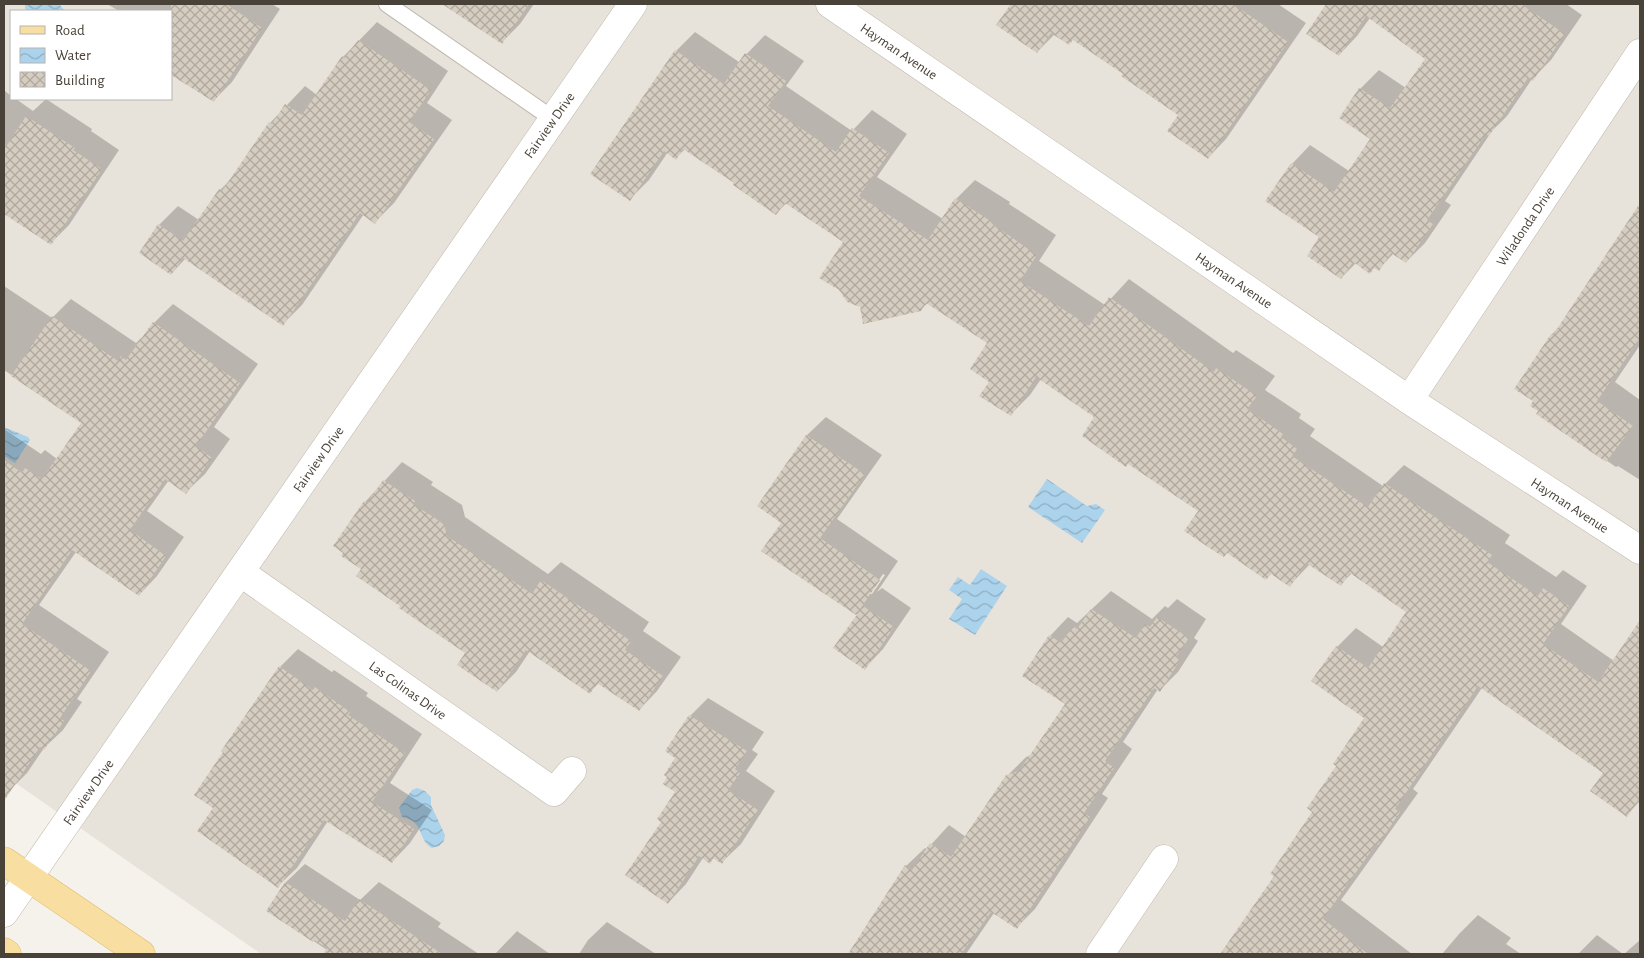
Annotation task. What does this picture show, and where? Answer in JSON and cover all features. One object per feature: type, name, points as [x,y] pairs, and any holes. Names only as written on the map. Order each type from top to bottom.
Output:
[{"type":"main road","points":[[4,861],[140,954]]},
{"type":"street","name":"Fairview Drive","points":[[4,913],[633,4]]},
{"type":"street","name":"Hayman Avenue","points":[[830,4],[1409,400],[1640,550]]},
{"type":"street","name":"Wiladonda Drive","points":[[1409,400],[1640,53]]},
{"type":"street","name":"Las Colinas Drive","points":[[240,572],[554,792],[572,771]]},
{"type":"street","points":[[1100,954],[1164,859]]},
{"type":"lane","points":[[387,4],[553,119]]},
{"type":"shaded area","points":[[4,4],[1640,4],[1640,954],[261,954],[4,775]]},
{"type":"water","points":[[25,4],[59,4],[64,10],[26,10]]},
{"type":"water","points":[[4,427],[28,437],[30,440],[15,463],[4,456]]},
{"type":"water","points":[[1047,479],[1087,506],[1096,504],[1105,510],[1082,543],[1028,507]]},
{"type":"water","points":[[981,569],[1007,586],[975,635],[949,619],[962,599],[949,590],[958,577],[970,585]]},
{"type":"water","points":[[417,788],[425,791],[431,797],[431,805],[445,835],[444,841],[439,846],[432,848],[427,845],[418,826],[409,819],[402,817],[399,808],[412,790]]},
{"type":"building","points":[[171,4],[226,4],[262,28],[214,102],[172,76]]},
{"type":"building","points":[[442,4],[529,4],[502,44]]},
{"type":"building","points":[[1008,4],[1233,4],[1288,42],[1208,159],[1167,131],[1178,115],[1073,40],[1069,45],[1051,33],[1037,53],[996,25],[1010,5]]},
{"type":"building","points":[[1326,4],[1521,4],[1565,34],[1533,81],[1528,78],[1489,136],[1486,134],[1427,220],[1433,224],[1406,263],[1391,253],[1379,271],[1374,268],[1370,274],[1353,262],[1341,279],[1307,256],[1319,237],[1265,201],[1291,163],[1334,192],[1370,139],[1339,118],[1359,88],[1390,108],[1425,59],[1366,16],[1339,56],[1306,34]]},
{"type":"building","points":[[358,40],[431,90],[409,122],[434,139],[375,224],[360,213],[283,326],[183,258],[171,275],[139,253],[158,224],[183,241],[219,189],[222,191],[269,122],[272,124],[285,104],[302,115],[342,56],[345,58]]},
{"type":"building","points":[[675,50],[724,84],[745,53],[786,81],[768,106],[836,152],[852,128],[889,153],[859,196],[928,240],[955,198],[1037,255],[1020,281],[1089,326],[1109,297],[1214,372],[1216,368],[1257,396],[1247,409],[1283,434],[1281,437],[1297,449],[1292,456],[1368,507],[1384,483],[1492,555],[1487,562],[1538,596],[1543,588],[1569,606],[1543,644],[1598,682],[1640,620],[1640,797],[1627,817],[1590,791],[1603,773],[1478,686],[1395,809],[1400,812],[1323,919],[1368,954],[1220,954],[1274,876],[1270,874],[1312,812],[1307,808],[1336,766],[1333,764],[1364,718],[1311,681],[1336,646],[1368,668],[1406,612],[1350,573],[1341,586],[1306,563],[1290,587],[1271,574],[1266,580],[1227,553],[1224,557],[1214,551],[1184,531],[1198,511],[1128,464],[1126,467],[1082,436],[1094,417],[1036,377],[1011,416],[979,396],[989,382],[970,369],[987,343],[926,303],[921,311],[863,324],[860,307],[847,302],[839,290],[819,278],[843,242],[785,203],[776,215],[733,185],[734,183],[683,149],[676,160],[664,151],[630,201],[590,174]]},
{"type":"building","points":[[26,116],[75,148],[73,150],[102,169],[51,245],[4,214],[4,150]]},
{"type":"building","points":[[1640,203],[1640,338],[1597,401],[1633,426],[1606,462],[1536,414],[1538,411],[1530,406],[1533,401],[1514,389],[1551,334],[1553,335]]},
{"type":"building","points":[[52,316],[118,361],[121,356],[126,360],[153,322],[240,383],[196,446],[212,458],[186,494],[165,479],[130,530],[166,556],[139,596],[72,550],[22,624],[91,671],[60,718],[64,721],[44,750],[40,747],[4,801],[4,460],[22,473],[25,468],[42,479],[81,423],[11,376]]},
{"type":"building","points":[[806,435],[865,474],[820,538],[880,580],[856,615],[761,551],[781,523],[757,506]]},
{"type":"building","points":[[383,480],[415,501],[413,504],[444,524],[447,536],[532,594],[541,580],[631,641],[625,650],[663,676],[639,711],[597,683],[590,694],[526,650],[497,692],[457,665],[465,653],[356,576],[361,569],[341,556],[343,553],[333,546],[364,501],[367,503]]},
{"type":"building","points":[[863,606],[894,627],[865,670],[833,648]]},
{"type":"building","points":[[1091,609],[1136,638],[1145,624],[1150,627],[1157,617],[1189,638],[1176,657],[1180,660],[1160,692],[1154,688],[1105,761],[1114,768],[1084,813],[1090,817],[1017,929],[991,912],[961,954],[848,954],[905,865],[912,870],[930,843],[951,857],[1006,775],[1019,771],[1065,704],[1022,676],[1049,635],[1061,643],[1073,626],[1077,629]]},
{"type":"building","points":[[279,666],[313,690],[315,687],[350,712],[348,715],[405,753],[372,802],[414,829],[392,863],[324,820],[278,888],[197,831],[213,808],[194,795],[223,752],[221,751]]},
{"type":"building","points":[[689,715],[747,751],[735,769],[740,773],[728,790],[758,810],[722,864],[713,858],[710,864],[699,856],[668,904],[625,875],[661,822],[657,819],[675,792],[663,784],[667,777],[664,775],[675,758],[665,751]]},
{"type":"building","points":[[285,882],[345,921],[359,899],[442,954],[323,954],[327,948],[314,940],[313,942],[266,911]]}]
